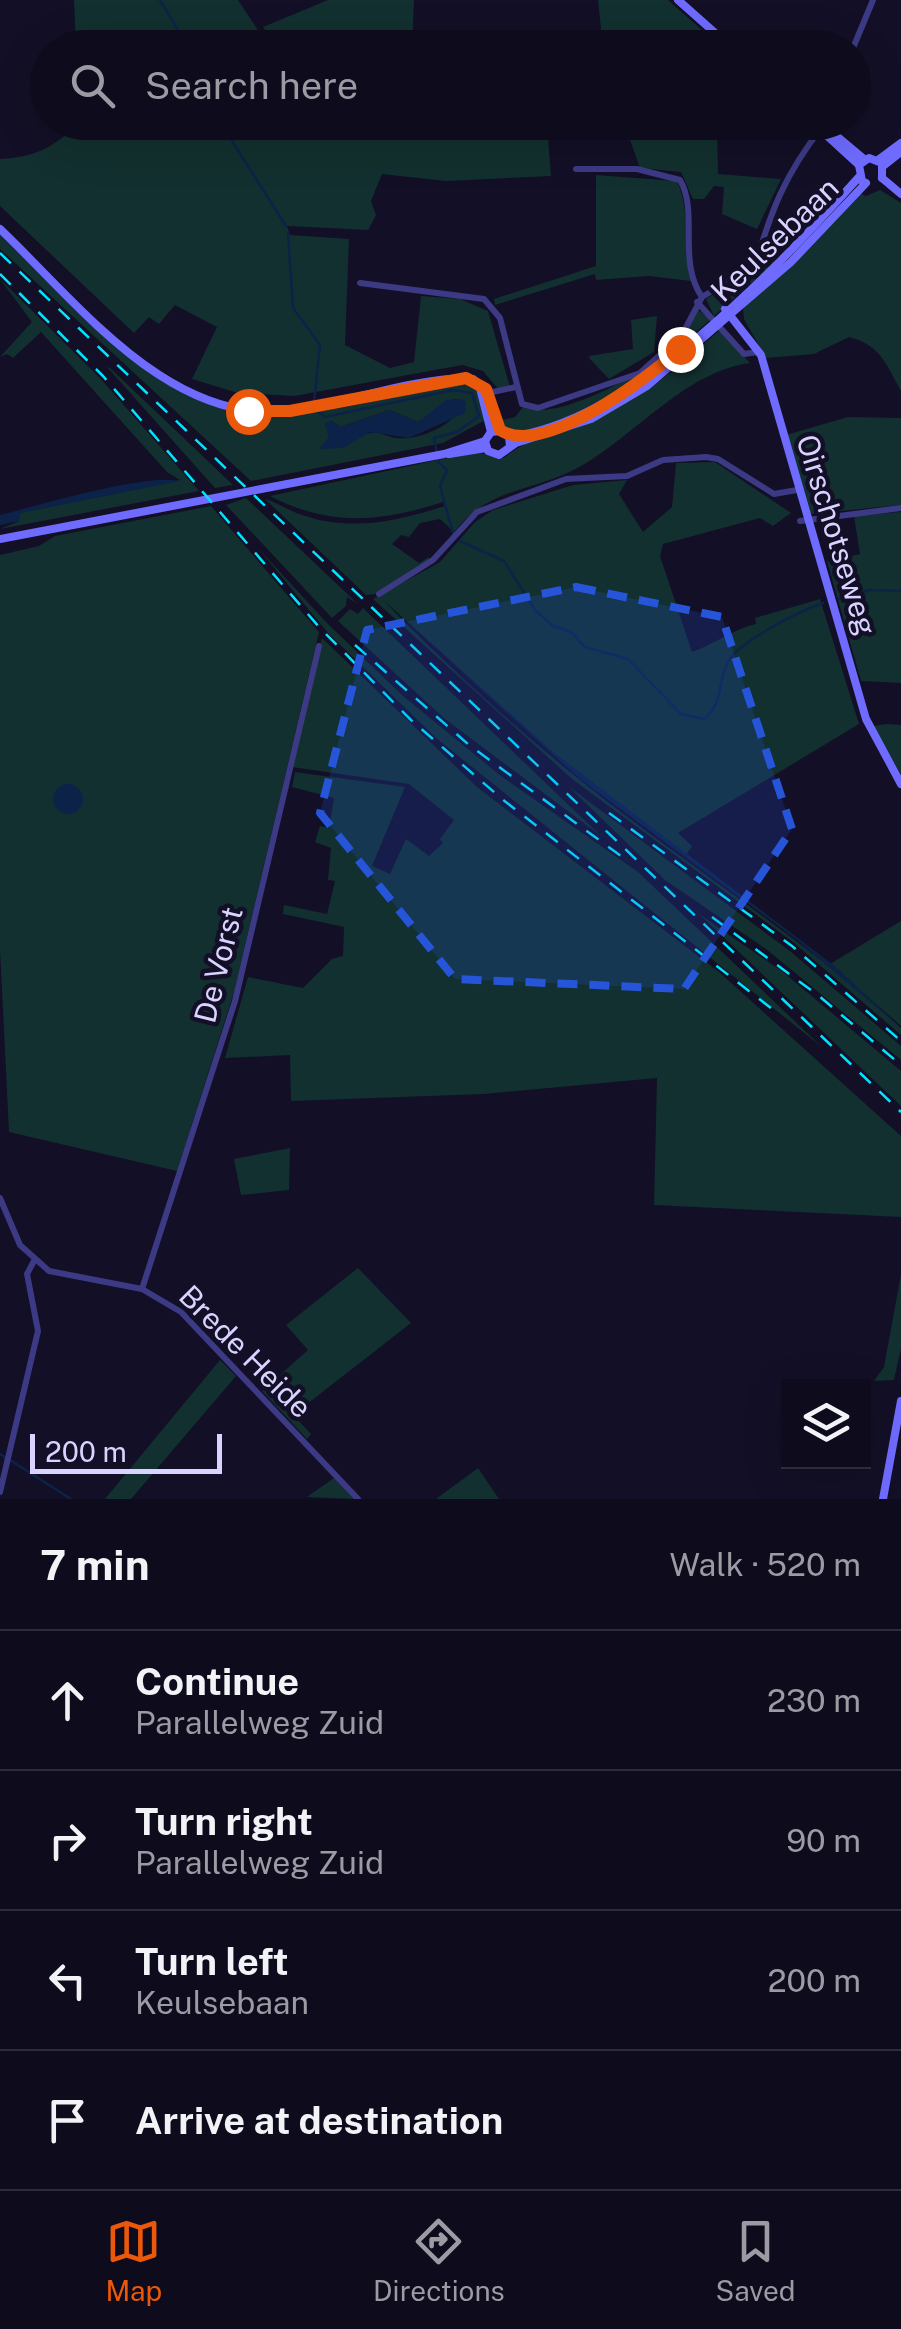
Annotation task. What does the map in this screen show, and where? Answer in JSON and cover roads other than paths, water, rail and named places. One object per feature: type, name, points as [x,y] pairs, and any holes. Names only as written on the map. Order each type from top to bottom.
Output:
[{"type":"main road","points":[[678,0],[712,30]]},
{"type":"main road","points":[[838,140],[862,162],[881,163],[901,152]]},
{"type":"main road","points":[[882,178],[881,163],[901,143]]},
{"type":"main road","points":[[862,162],[862,180],[882,178],[901,194]]},
{"type":"main road","name":"Keulsebaan","points":[[485,445],[500,455],[509,442],[604,407],[651,374],[728,312],[862,180]]},
{"type":"main road","points":[[0,229],[136,358],[180,390],[248,411],[315,407],[466,378],[486,394],[496,431],[509,442]]},
{"type":"main road","name":"Oirschotseweg","points":[[728,312],[759,352],[803,520],[825,569],[866,719],[901,784]]},
{"type":"main road","points":[[2,540],[440,455],[485,445],[496,431]]},
{"type":"main road","points":[[882,1499],[901,1401]]},
{"type":"street","points":[[861,30],[874,0]]},
{"type":"street","points":[[360,282],[484,299],[500,318],[522,404],[532,409],[626,380],[682,335],[700,299],[755,265],[772,208],[811,140]]},
{"type":"street","points":[[576,169],[637,169],[680,180],[686,193],[692,276],[700,299],[744,354],[759,352]]},
{"type":"street","points":[[486,394],[516,387]]},
{"type":"street","points":[[379,594],[433,560],[478,512],[566,479],[627,476],[663,460],[706,456],[774,494],[797,490]]},
{"type":"street","points":[[803,520],[901,508]]},
{"type":"street","name":"De Vorst","points":[[142,1290],[235,1001],[318,646]]},
{"type":"street","points":[[0,1198],[20,1244],[34,1261],[26,1274],[38,1331],[0,1492]]},
{"type":"street","name":"Brede Heide","points":[[34,1261],[48,1270],[142,1290],[180,1312],[358,1499]]},
{"type":"water","points":[[446,400],[466,402],[465,413],[409,438],[370,432],[343,448],[319,449],[329,437],[325,424],[331,421],[341,427],[389,410],[418,422]]},
{"type":"water","points":[[180,481],[20,513],[19,521],[0,525],[0,515],[92,491],[143,482]]},
{"type":"water","points":[[383,600],[554,753],[836,967],[901,1028],[797,940],[580,779]]},
{"type":"water","points":[[68,784],[79,788],[83,799],[79,810],[68,814],[57,810],[53,799],[57,788]]},
{"type":"waterway","points":[[160,0],[178,30]]},
{"type":"waterway","points":[[231,140],[286,226]]},
{"type":"waterway","points":[[288,233],[293,308],[320,345],[314,402]]},
{"type":"waterway","points":[[316,410],[325,417],[453,390],[472,393],[479,416],[457,432],[434,438],[439,463],[447,470],[440,486],[453,533]]},
{"type":"waterway","points":[[460,541],[504,561],[535,610],[553,626],[571,632],[585,647],[628,659],[681,714],[704,719],[717,701],[726,666],[741,648],[769,629],[823,603]]},
{"type":"waterway","points":[[839,599],[869,590],[901,591]]},
{"type":"waterway","points":[[0,1454],[5,1457]]},
{"type":"waterway","points":[[10,1460],[71,1499]]},
{"type":"railway","points":[[0,253],[901,1112]]},
{"type":"railway","points":[[0,274],[103,376],[319,627],[411,720],[502,799],[776,1012]]},
{"type":"railway","points":[[355,645],[469,745],[621,856]]},
{"type":"railway","points":[[609,813],[792,946],[901,1041]]},
{"type":"railway","points":[[712,917],[819,996],[901,1065]]}]
